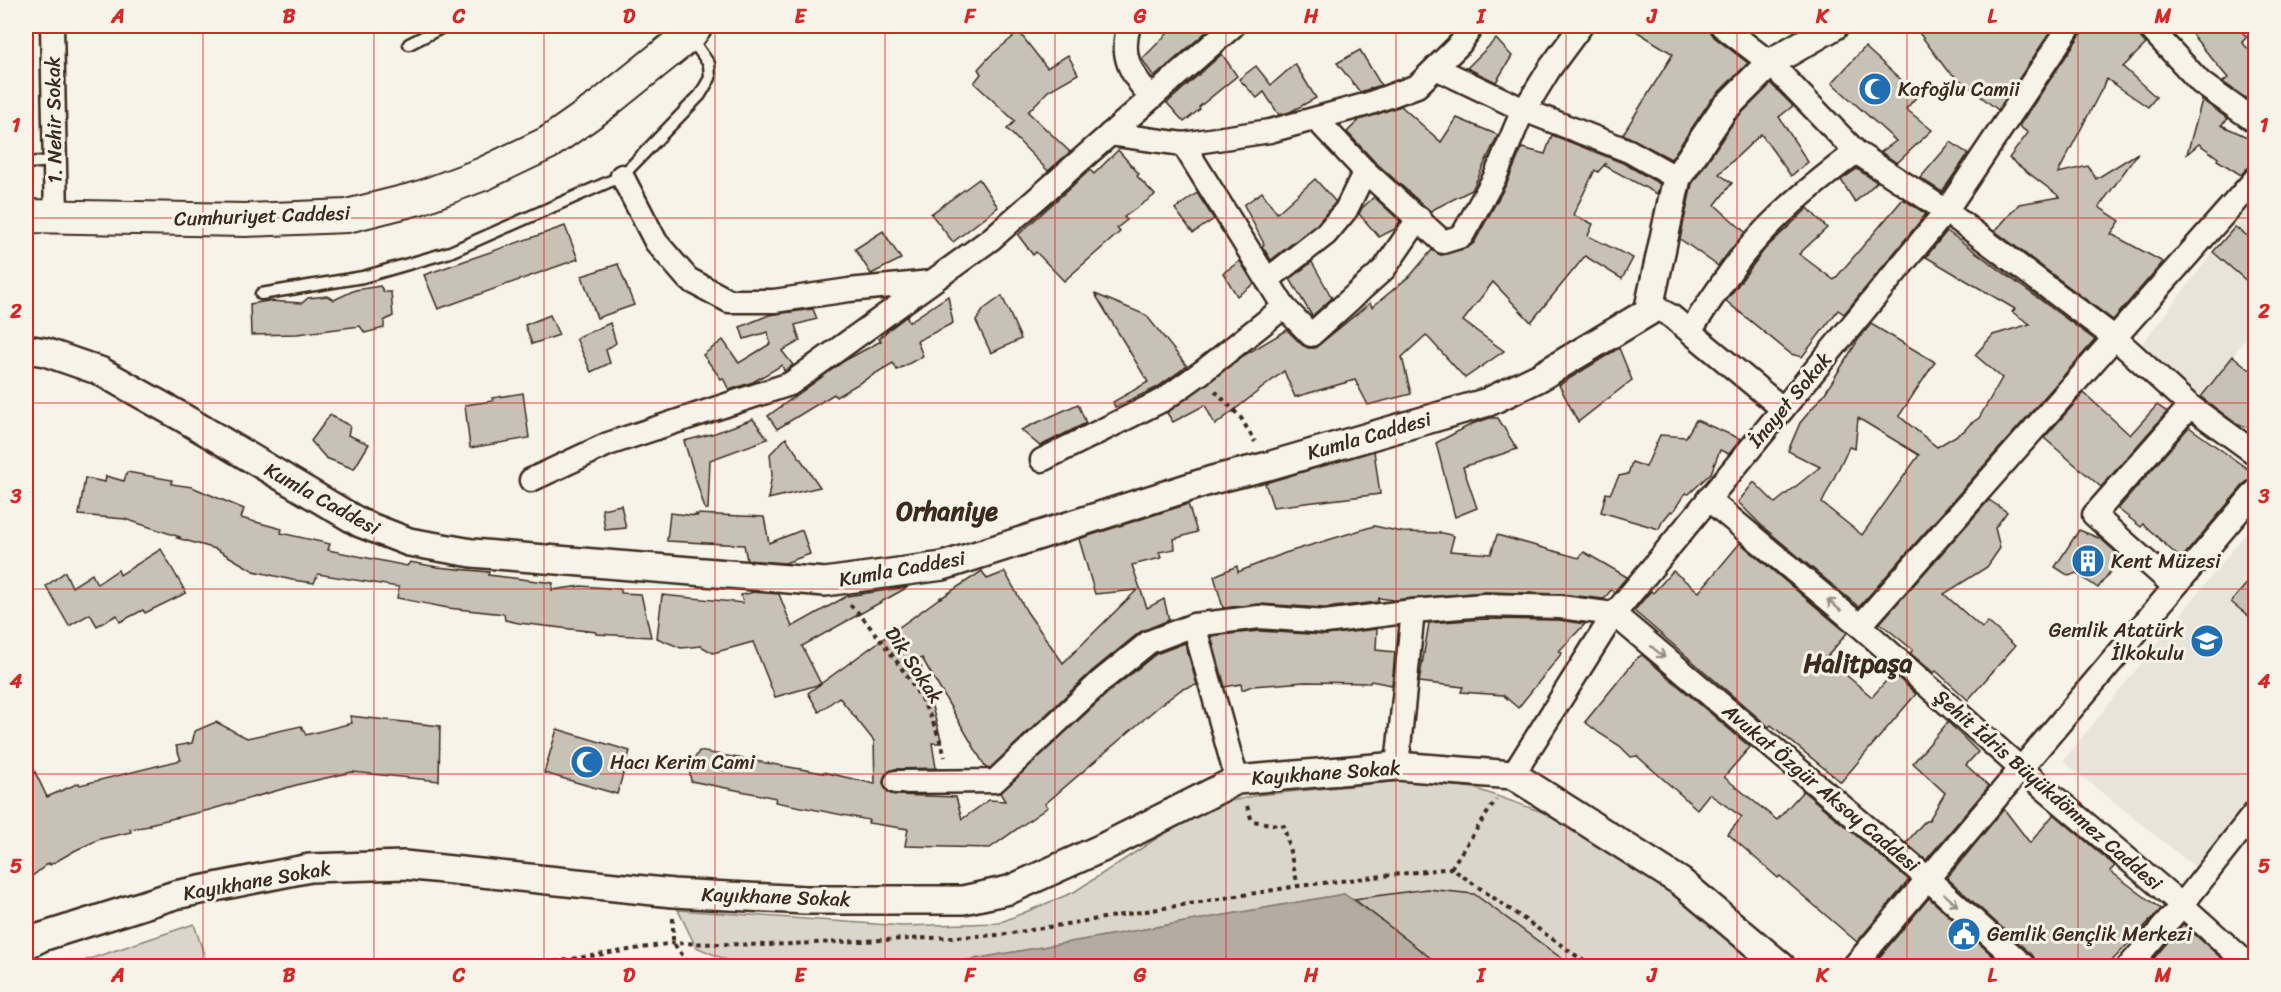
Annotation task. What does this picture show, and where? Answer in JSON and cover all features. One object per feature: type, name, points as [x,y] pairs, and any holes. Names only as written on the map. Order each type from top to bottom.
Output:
[{"type":"main road","name":"Cumhuriyet Caddesi","points":[[26,216],[256,220],[347,216],[419,198],[483,174],[548,143],[602,105],[692,30]]},
{"type":"street","name":"1. Nehir Sokak","points":[[52,26],[56,215]]},
{"type":"street","points":[[1129,26],[1124,40],[1131,73],[1151,98]]},
{"type":"street","points":[[531,480],[608,444],[790,384],[991,239],[1233,26]]},
{"type":"street","points":[[1110,134],[1183,144],[1270,131],[1368,104],[1417,86],[1460,44],[1472,26]]},
{"type":"street","points":[[1316,118],[1365,171],[1443,242],[1462,236],[1495,177],[1524,110],[1550,68],[1581,26]]},
{"type":"street","points":[[1722,26],[1770,63],[1856,153],[1947,210],[2115,338],[2190,406],[2256,454]]},
{"type":"street","points":[[1783,409],[1689,331],[1660,310],[1648,312],[1677,178],[1723,110],[1770,63],[1834,26]]},
{"type":"street","name":"İnayet Sokak","points":[[1513,775],[1614,614],[1947,210],[2070,26]]},
{"type":"street","points":[[2148,26],[2201,83],[2256,122]]},
{"type":"street","points":[[1436,68],[1524,110],[1629,151],[1677,178]]},
{"type":"street","points":[[1183,144],[1284,307],[1311,334],[1384,270],[1419,218]]},
{"type":"street","points":[[1689,331],[1743,255],[1778,217],[1815,183],[1856,153]]},
{"type":"street","points":[[1267,280],[1326,234],[1346,210],[1365,171]]},
{"type":"street","points":[[622,176],[656,242],[688,279],[729,301],[774,301],[849,290],[933,282]]},
{"type":"street","points":[[1860,626],[2256,178]]},
{"type":"street","points":[[1042,460],[1162,400],[1202,372],[1284,307]]},
{"type":"street","name":"Kumla Caddesi","points":[[26,349],[45,352],[100,371],[360,523],[409,542],[472,553],[825,582],[942,566],[1212,480],[1488,402],[1538,378],[1648,312]]},
{"type":"street","points":[[2174,586],[2094,515],[2190,406]]},
{"type":"street","points":[[1854,966],[2256,491]]},
{"type":"street","name":"Şehit İdris Büyükdönmez Caddesi","points":[[1708,499],[1860,626],[2020,768],[2182,905],[2250,966]]},
{"type":"street","points":[[896,782],[995,781],[1101,681],[1149,642],[1194,625],[1259,617],[1325,622],[1484,605],[1560,607],[1614,614]]},
{"type":"street","points":[[1397,766],[1413,611]]},
{"type":"street","name":"Avukat Özgür Aksoy Caddesi","points":[[1614,614],[1927,878],[2024,966]]},
{"type":"street","points":[[1194,625],[1237,780]]},
{"type":"street","name":"Kayıkhane Sokak","points":[[26,945],[42,937],[175,896],[310,868],[404,865],[673,893],[805,900],[963,900],[1009,890],[1102,848],[1237,780],[1397,766],[1513,775]]},
{"type":"street","points":[[1513,775],[1681,882],[1781,966]]},
{"type":"street","points":[[2129,966],[2182,905],[2256,811]]},
{"type":"lane","points":[[410,44],[445,26]]},
{"type":"lane","points":[[261,294],[363,277],[450,252],[622,176],[700,95],[710,78],[709,64],[692,30]]},
{"type":"lane","points":[[26,163],[55,161]]},
{"type":"path","points":[[1202,372],[1217,394],[1242,418],[1268,466]]},
{"type":"path","name":"Dik Sokak","points":[[825,582],[855,609],[897,661],[926,706],[939,735],[947,765],[945,781]]},
{"type":"path","points":[[1451,868],[1513,775]]},
{"type":"path","points":[[1237,780],[1252,821],[1284,826],[1298,886]]},
{"type":"path","points":[[528,966],[673,943],[768,945],[1000,935],[1298,886],[1451,868],[1590,966]]},
{"type":"path","points":[[673,893],[673,943],[691,966]]},
{"type":"shaded area","points":[[2255,198],[2255,324],[2197,408],[2135,353]]},
{"type":"shaded area","name":"Gemlik Atatürk İlkokulu","points":[[2255,522],[2255,803],[2200,871],[2063,761]]},
{"type":"shaded area","points":[[1401,781],[1474,788],[1548,814],[1686,901],[1769,966],[1564,966],[1556,962],[1546,966],[1448,966],[1344,894],[934,966],[740,966],[696,947],[678,910],[903,926],[999,923],[1074,892],[1205,807],[1258,795]]},
{"type":"shaded area","points":[[1344,894],[1448,966],[934,966]]},
{"type":"shaded area","points":[[194,924],[208,966],[69,966]]},
{"type":"building","points":[[1175,26],[1201,26],[1206,32],[1154,77],[1142,59]]},
{"type":"building","points":[[1628,26],[1709,26],[1714,37],[1748,63],[1710,101],[1671,159],[1623,134],[1673,54]]},
{"type":"building","points":[[1914,26],[2054,26],[1998,110],[1946,69]]},
{"type":"building","points":[[2083,26],[2135,26],[2138,35],[2146,44],[2123,67],[2156,97],[2148,107],[2107,79],[2058,173],[2088,166],[2096,179],[2138,153],[2099,207],[2120,221],[2111,234],[2163,262],[2113,320],[1995,231],[2019,204],[2060,197],[2009,158],[2028,133],[2019,126],[2081,34]]},
{"type":"building","points":[[2185,26],[2236,26],[2247,37],[2242,42],[2256,58],[2256,96],[2250,101],[2223,82],[2228,78]]},
{"type":"building","points":[[1019,32],[1047,68],[1068,55],[1078,74],[1048,91],[1028,112],[1070,152],[1048,171],[1007,129],[1015,121],[974,83],[981,74],[978,69]]},
{"type":"building","points":[[1496,39],[1512,56],[1496,82],[1467,68]]},
{"type":"building","name":"Kafoğlu Camii","points":[[1865,47],[1918,95],[1906,109],[1932,130],[1897,163],[1881,152],[1896,141],[1832,83]]},
{"type":"building","points":[[1360,50],[1381,85],[1360,92],[1337,63]]},
{"type":"building","points":[[1222,54],[1237,76],[1184,122],[1167,103]]},
{"type":"building","points":[[1295,64],[1316,98],[1290,112],[1279,115],[1264,92],[1257,98],[1239,79],[1256,66],[1271,85]]},
{"type":"building","points":[[1771,84],[1793,106],[1779,117],[1808,162],[1791,176],[1761,134],[1719,174],[1732,183],[1715,205],[1745,232],[1718,266],[1680,239],[1692,184],[1735,120]]},
{"type":"building","points":[[2202,100],[2228,119],[2221,125],[2256,141],[2256,165],[2246,169],[2241,175],[2217,160],[2218,158],[2199,144],[2187,154]]},
{"type":"building","points":[[1401,106],[1441,142],[1457,118],[1498,135],[1472,190],[1430,211],[1374,161],[1347,132],[1359,120]]},
{"type":"building","points":[[1552,135],[1623,163],[1660,184],[1657,194],[1605,166],[1606,163],[1598,172],[1595,170],[1573,215],[1593,224],[1588,236],[1633,258],[1622,279],[1585,256],[1531,322],[1493,282],[1463,321],[1504,351],[1465,378],[1426,335],[1402,357],[1411,394],[1368,405],[1355,380],[1295,397],[1284,371],[1215,425],[1205,405],[1173,422],[1167,413],[1243,356],[1287,330],[1302,345],[1315,348],[1370,303],[1372,307],[1411,275],[1432,250],[1441,255],[1467,248],[1474,243],[1507,183],[1522,148],[1545,154]]},
{"type":"building","points":[[1951,142],[1968,154],[1942,192],[1920,178]]},
{"type":"building","points":[[1118,150],[1139,174],[1137,176],[1155,195],[1124,217],[1127,220],[1117,228],[1120,232],[1064,281],[1036,252],[1033,255],[1018,235],[1090,170],[1094,174]]},
{"type":"building","points":[[1857,169],[1877,182],[1855,202],[1841,180]]},
{"type":"building","points":[[979,179],[998,207],[953,242],[931,214]]},
{"type":"building","points":[[1315,179],[1335,203],[1317,224],[1271,260],[1262,246],[1264,244],[1244,205],[1262,192],[1277,213]]},
{"type":"building","points":[[1197,193],[1214,219],[1193,233],[1175,209]]},
{"type":"building","points":[[1374,197],[1400,221],[1395,229],[1379,237],[1359,214]]},
{"type":"building","points":[[1903,199],[1926,214],[1844,314],[1838,310],[1802,357],[1791,354],[1726,301],[1765,249],[1808,208],[1827,228],[1799,254],[1834,280]]},
{"type":"building","points":[[565,226],[578,259],[438,309],[424,275]]},
{"type":"building","points":[[2235,227],[2256,242],[2256,289],[2213,252]]},
{"type":"building","points":[[883,231],[901,259],[871,274],[855,249]]},
{"type":"building","points":[[1947,231],[2095,340],[1859,607],[1763,527],[1738,502],[1754,482],[1775,503],[1820,467],[1788,451],[1800,423],[1825,393],[1858,340],[1871,324],[1935,362],[1899,416],[1937,447],[1964,431],[1979,418],[2002,378],[1975,355],[1993,335],[2030,324],[2012,312],[2015,309],[1926,257]],"holes":[[[1858,418],[1919,455],[1862,535],[1822,503],[1849,447],[1855,449]]]},
{"type":"building","points":[[1240,261],[1254,284],[1237,296],[1223,273]]},
{"type":"building","points":[[1312,262],[1332,298],[1312,316],[1290,279]]},
{"type":"building","points":[[618,264],[634,305],[597,318],[582,276]]},
{"type":"building","points":[[380,286],[384,292],[391,292],[393,316],[384,321],[384,328],[365,333],[360,326],[297,334],[251,335],[250,304],[268,301],[302,303],[308,298],[327,296],[334,300],[355,290]]},
{"type":"building","points":[[1095,294],[1146,315],[1187,366],[1156,388],[1115,407],[1113,402],[1148,382]]},
{"type":"building","points":[[948,296],[953,323],[917,341],[923,356],[897,370],[893,363],[836,397],[834,394],[777,429],[768,416],[844,361],[881,341],[879,339],[886,332],[907,316],[909,322]]},
{"type":"building","points":[[1002,296],[1021,339],[991,353],[976,321],[984,309]]},
{"type":"building","points":[[813,309],[817,319],[795,325],[800,341],[782,351],[793,365],[784,371],[782,365],[753,382],[729,390],[723,378],[721,379],[703,355],[723,340],[739,363],[770,344],[768,332],[744,339],[740,327],[769,315]]},
{"type":"building","points":[[550,315],[559,335],[532,344],[525,325]]},
{"type":"building","points":[[610,323],[616,343],[606,350],[610,363],[591,372],[576,338]]},
{"type":"building","points":[[1619,348],[1632,380],[1578,422],[1559,385]]},
{"type":"building","points":[[2233,356],[2249,369],[2256,370],[2256,431],[2234,422],[2201,397]]},
{"type":"building","points":[[523,393],[529,438],[470,448],[465,405]]},
{"type":"building","points":[[2084,393],[2130,435],[2157,405],[2167,412],[2101,487],[2044,438]]},
{"type":"building","points":[[1078,404],[1086,423],[1040,446],[1021,430]]},
{"type":"building","points":[[330,415],[350,426],[348,435],[369,444],[354,469],[326,458],[311,441]]},
{"type":"building","points":[[1498,418],[1517,449],[1463,467],[1477,508],[1455,517],[1436,443],[1472,424]]},
{"type":"building","points":[[753,419],[768,439],[710,460],[708,509],[705,509],[684,441]]},
{"type":"building","points":[[1696,420],[1741,439],[1729,454],[1720,450],[1711,473],[1689,494],[1685,493],[1659,529],[1601,512],[1606,493],[1610,494],[1619,476],[1628,474],[1632,462],[1646,467],[1660,435],[1686,437]]},
{"type":"building","points":[[2189,427],[2256,475],[2246,482],[2181,559],[2143,524],[2141,527],[2118,509]]},
{"type":"building","points":[[786,438],[820,487],[768,499],[772,474],[770,454]]},
{"type":"building","points":[[1374,451],[1380,494],[1273,507],[1265,483]]},
{"type":"building","points":[[127,472],[172,480],[171,484],[192,487],[244,509],[241,518],[282,529],[281,533],[330,544],[328,550],[407,566],[410,562],[553,583],[552,590],[581,586],[621,589],[621,593],[641,594],[651,637],[596,634],[596,632],[519,623],[505,620],[504,614],[448,608],[397,598],[399,587],[318,574],[314,583],[292,580],[254,571],[216,549],[125,519],[79,515],[85,478],[105,482],[106,476],[124,481]]},
{"type":"building","points":[[1989,500],[2007,512],[1995,528],[2000,548],[1987,567],[1944,594],[1982,628],[1988,622],[2015,646],[1968,700],[1936,671],[1934,673],[1910,653],[1913,650],[1880,623]]},
{"type":"building","points":[[1188,504],[1197,532],[1174,539],[1175,549],[1159,552],[1161,558],[1132,565],[1147,608],[1164,599],[1169,620],[1140,632],[1092,671],[990,768],[986,768],[922,658],[919,659],[942,743],[932,743],[936,768],[895,769],[885,775],[883,783],[889,793],[896,795],[956,797],[962,819],[989,800],[1005,801],[1000,793],[1110,691],[1156,654],[1185,643],[1197,685],[1182,689],[1158,707],[1045,804],[1048,807],[990,848],[905,846],[908,829],[868,823],[869,820],[775,802],[776,798],[691,781],[689,769],[699,751],[823,772],[875,784],[874,741],[839,697],[819,712],[808,693],[941,597],[982,571],[987,579],[1005,572],[1027,612],[1063,663],[1137,590],[1095,594],[1079,539]]},
{"type":"building","points":[[621,505],[626,528],[605,530],[602,509]]},
{"type":"building","points":[[670,513],[697,516],[696,514],[764,517],[769,543],[802,530],[810,554],[785,563],[747,560],[744,545],[667,541]]},
{"type":"building","points":[[1374,526],[1402,532],[1443,533],[1454,536],[1450,551],[1491,554],[1497,535],[1579,558],[1584,552],[1627,577],[1614,592],[1611,590],[1604,599],[1560,594],[1484,592],[1394,600],[1379,598],[1378,602],[1325,608],[1260,604],[1223,608],[1214,576],[1237,566],[1238,572],[1285,553]]},
{"type":"building","name":"Kent Müzesi","points":[[2079,530],[2101,539],[2121,557],[2098,588],[2076,573],[2069,576],[2055,567]]},
{"type":"building","points":[[1740,543],[1847,633],[1826,658],[1872,697],[1893,673],[1916,694],[1841,782],[1771,725],[1769,727],[1634,611],[1673,571],[1699,592]]},
{"type":"building","points":[[161,549],[186,593],[145,613],[143,610],[120,622],[117,615],[97,626],[90,614],[69,626],[46,586],[65,572],[72,587],[92,574],[97,584],[118,570],[120,575]]},
{"type":"building","points":[[2256,573],[2256,622],[2231,602]]},
{"type":"building","points":[[908,587],[802,646],[821,684],[775,697],[753,642],[713,653],[701,646],[681,648],[657,638],[662,595],[743,603],[741,595],[751,592],[779,594],[792,627],[847,596]]},
{"type":"building","points":[[1484,619],[1559,620],[1585,624],[1559,651],[1562,653],[1518,708],[1503,695],[1461,692],[1463,687],[1419,682],[1429,623]]},
{"type":"building","points":[[1377,629],[1376,650],[1395,652],[1392,685],[1371,681],[1370,683],[1305,682],[1252,686],[1242,690],[1241,684],[1225,687],[1211,636],[1259,631],[1326,635]]},
{"type":"building","points":[[1642,655],[1750,747],[1724,777],[1777,820],[1803,791],[1909,880],[1857,942],[1728,834],[1742,817],[1709,794],[1697,809],[1637,756],[1631,757],[1620,746],[1585,722],[1637,658]]},
{"type":"building","points":[[350,716],[440,726],[439,781],[352,772],[300,784],[100,839],[50,865],[49,863],[26,881],[26,753],[47,797],[79,783],[80,785],[181,760],[176,746],[192,743],[195,731],[216,722],[247,738],[301,726],[306,735],[352,723]]},
{"type":"building","points":[[1948,722],[1978,752],[1966,765],[1989,786],[1926,860],[1906,843],[1924,822],[1929,820],[1945,793],[1913,763]]},
{"type":"building","name":"Hacı Kerim Cami","points":[[557,729],[630,751],[617,794],[544,773]]},
{"type":"building","points":[[2004,809],[2030,843],[2054,814],[2115,866],[2110,871],[2161,909],[2107,966],[2037,966],[2033,956],[1947,878]]},
{"type":"building","points":[[1427,889],[1474,894],[1572,966],[1441,966],[1354,899]]},
{"type":"building","points":[[1929,898],[2004,966],[1885,966],[1877,960]]},
{"type":"building","points":[[2183,924],[2230,966],[2151,966],[2149,964]]},
{"type":"place","name":"Kafoğlu Camii","points":[[1875,89]]},
{"type":"place","name":"Kent Müzesi","points":[[2088,561]]},
{"type":"place","name":"Gemlik Atatürk İlkokulu","points":[[2207,641]]},
{"type":"place","name":"Hacı Kerim Cami","points":[[587,762]]},
{"type":"place","name":"Gemlik Gençlik Merkezi","points":[[1964,934]]},
{"type":"district","name":"Orhaniye","points":[[947,511]]},
{"type":"district","name":"Halitpaşa","points":[[1858,663]]}]
